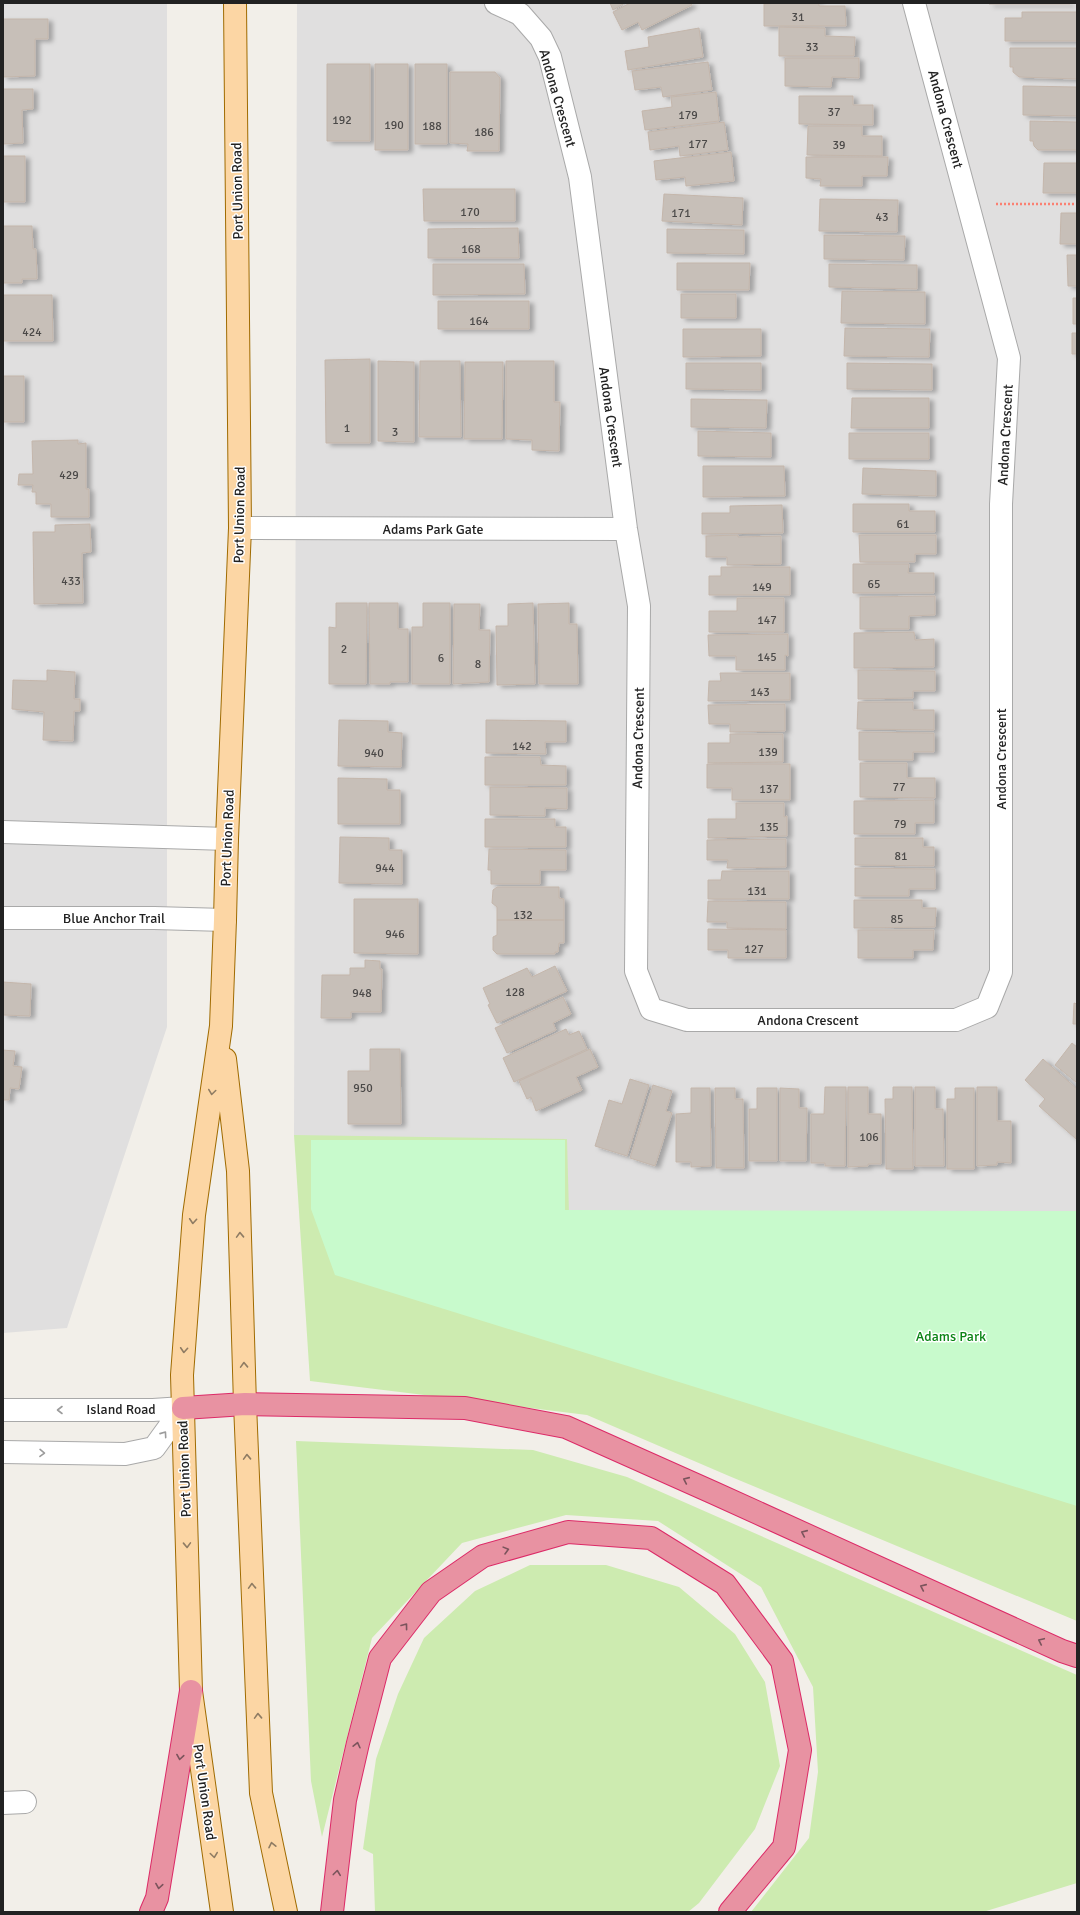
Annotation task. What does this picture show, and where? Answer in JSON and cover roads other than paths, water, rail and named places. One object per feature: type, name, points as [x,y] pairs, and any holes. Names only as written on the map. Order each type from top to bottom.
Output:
[{"type":"highway","points":[[182,1408],[245,1404],[465,1408],[566,1427],[714,1492],[1062,1651],[1077,1656]]},
{"type":"highway","points":[[332,1912],[346,1800],[358,1743],[380,1658],[431,1592],[483,1556],[568,1532],[651,1538],[725,1584],[782,1661],[800,1750],[784,1847],[730,1912]]},
{"type":"highway","points":[[151,1912],[157,1898],[191,1691]]},
{"type":"main road","name":"Port Union Road","points":[[221,1909],[191,1691],[182,1375],[194,1214],[221,1026],[240,528],[235,3]]},
{"type":"main road","name":"Port Union Road","points":[[221,1026],[238,1171],[245,1404],[261,1793],[286,1912]]},
{"type":"street","name":"Andona Crescent","points":[[496,3],[520,14],[541,38],[550,57],[578,169],[626,529],[640,606],[636,971],[651,1009],[687,1020],[956,1020],[986,1007],[1001,972],[1001,504],[1009,358],[914,3]]},
{"type":"street","name":"Adams Park Gate","points":[[240,528],[626,529]]},
{"type":"street","points":[[3,832],[227,839]]},
{"type":"street","name":"Blue Anchor Trail","points":[[3,918],[154,918],[225,920]]},
{"type":"street","name":"Island Road","points":[[3,1410],[153,1410],[182,1408]]},
{"type":"street","name":"Island Road","points":[[3,1452],[124,1454],[154,1448],[182,1408]]},
{"type":"street","points":[[3,1803],[25,1802]]},
{"type":"park label","name":"Adams Park","points":[[951,1336]]}]
